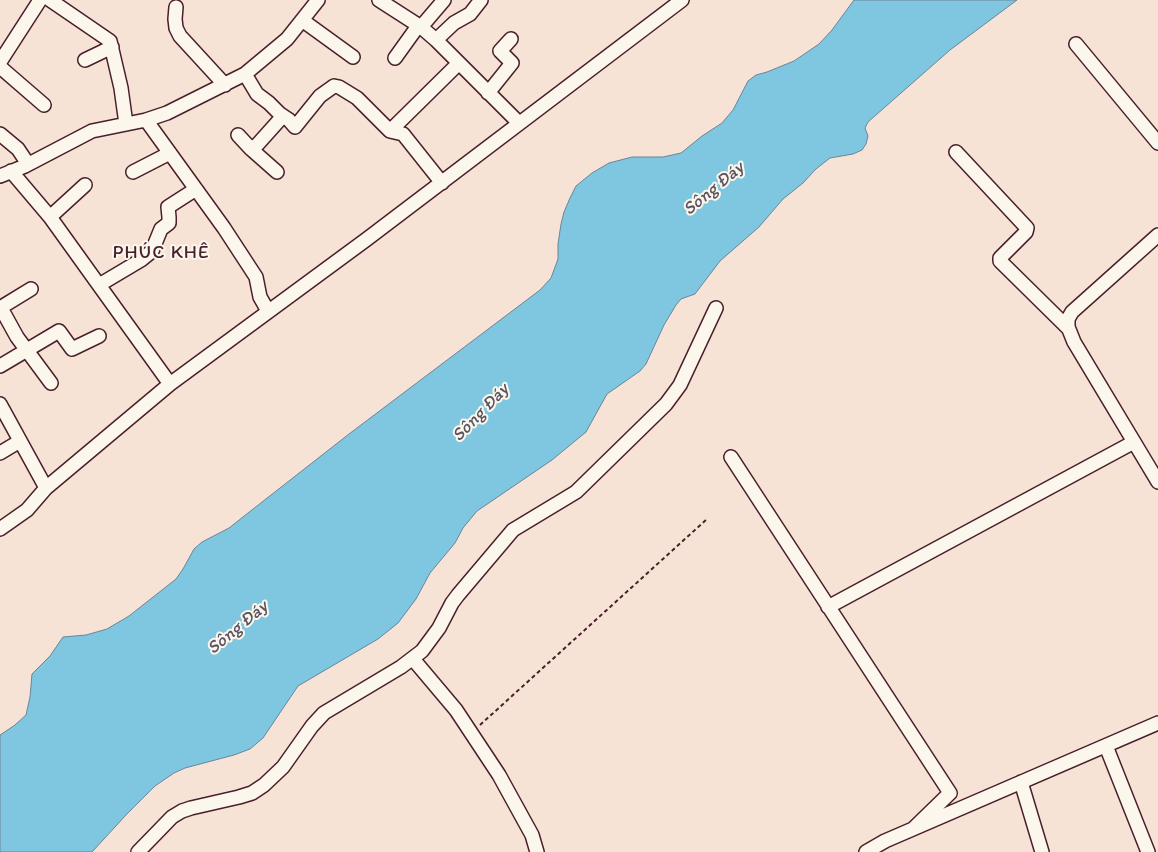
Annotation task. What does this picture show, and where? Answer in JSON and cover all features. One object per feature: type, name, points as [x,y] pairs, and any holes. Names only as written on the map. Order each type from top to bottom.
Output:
[{"type":"street","points":[[0,62],[40,0]]},
{"type":"street","points":[[50,0],[110,41],[126,124]]},
{"type":"street","points":[[170,384],[50,217],[5,173],[28,164],[92,131],[146,120],[167,113],[245,74],[287,39],[318,0]]},
{"type":"street","points":[[379,0],[419,26],[436,40],[519,123]]},
{"type":"street","points":[[394,58],[419,26],[444,0]]},
{"type":"street","points":[[436,40],[454,23],[470,14],[481,0]]},
{"type":"street","points":[[0,529],[27,510],[46,488],[170,384],[442,183],[682,0]]},
{"type":"street","points":[[176,7],[176,28],[180,36],[225,85]]},
{"type":"street","points":[[302,20],[353,57]]},
{"type":"street","points":[[488,93],[512,63],[500,51],[511,39]]},
{"type":"street","points":[[1076,44],[1158,143]]},
{"type":"street","points":[[85,60],[112,47]]},
{"type":"street","points":[[390,131],[459,63]]},
{"type":"street","points":[[0,66],[44,105]]},
{"type":"street","points":[[245,74],[257,94],[289,120],[295,127],[320,96],[334,86],[357,98],[390,131],[403,134],[442,183]]},
{"type":"street","points":[[251,149],[257,146],[283,116]]},
{"type":"street","points":[[146,120],[224,228],[256,276],[260,297],[268,312]]},
{"type":"street","points":[[0,134],[18,149],[28,164]]},
{"type":"street","points":[[238,135],[251,149],[277,172]]},
{"type":"street","points":[[956,152],[1028,230],[1000,258],[1000,261],[1068,328],[1074,342],[1158,482]]},
{"type":"street","points":[[132,172],[170,153]]},
{"type":"street","points":[[50,217],[85,185]]},
{"type":"street","points":[[99,285],[141,260],[152,251],[161,229],[169,223],[168,207],[196,189]]},
{"type":"street","points":[[1068,328],[1068,319],[1072,312],[1158,235]]},
{"type":"street","points":[[31,289],[0,308],[27,350],[51,383]]},
{"type":"street","points":[[138,852],[172,817],[182,811],[252,793],[264,785],[283,767],[315,722],[324,713],[413,659],[430,642],[458,595],[513,530],[576,492],[666,404],[680,385],[716,308]]},
{"type":"street","points":[[0,366],[60,332],[72,349],[98,336]]},
{"type":"street","points":[[0,404],[46,488]]},
{"type":"street","points":[[0,453],[20,441]]},
{"type":"street","points":[[828,607],[1134,442]]},
{"type":"street","points":[[731,457],[950,793],[914,828]]},
{"type":"street","points":[[413,659],[456,710],[499,776],[532,835],[538,852]]},
{"type":"street","points":[[866,852],[885,841],[914,828],[1158,723]]},
{"type":"street","points":[[1106,746],[1148,852]]},
{"type":"street","points":[[1021,782],[1042,852]]},
{"type":"path","points":[[471,733],[707,519]]},
{"type":"water","name":"Sông Đáy","points":[[854,0],[1017,0],[950,50],[868,122],[865,128],[868,136],[866,144],[862,150],[853,154],[830,158],[783,199],[759,227],[720,261],[695,294],[681,299],[664,325],[646,364],[640,371],[607,394],[586,432],[552,460],[477,511],[463,528],[455,543],[430,573],[416,599],[398,623],[378,639],[298,686],[263,738],[250,749],[234,755],[185,768],[174,773],[155,786],[92,852],[0,852],[0,735],[15,725],[26,715],[30,697],[32,674],[50,656],[63,637],[86,635],[107,629],[129,616],[176,579],[194,549],[202,542],[229,528],[349,434],[540,290],[551,278],[558,259],[558,244],[561,224],[570,198],[576,186],[592,173],[609,163],[632,157],[663,157],[681,153],[702,136],[722,123],[733,110],[748,81],[756,75],[794,61],[819,44],[832,30]]},
{"type":"district","name":"PHÚC KHÊ","points":[[161,253]]}]
